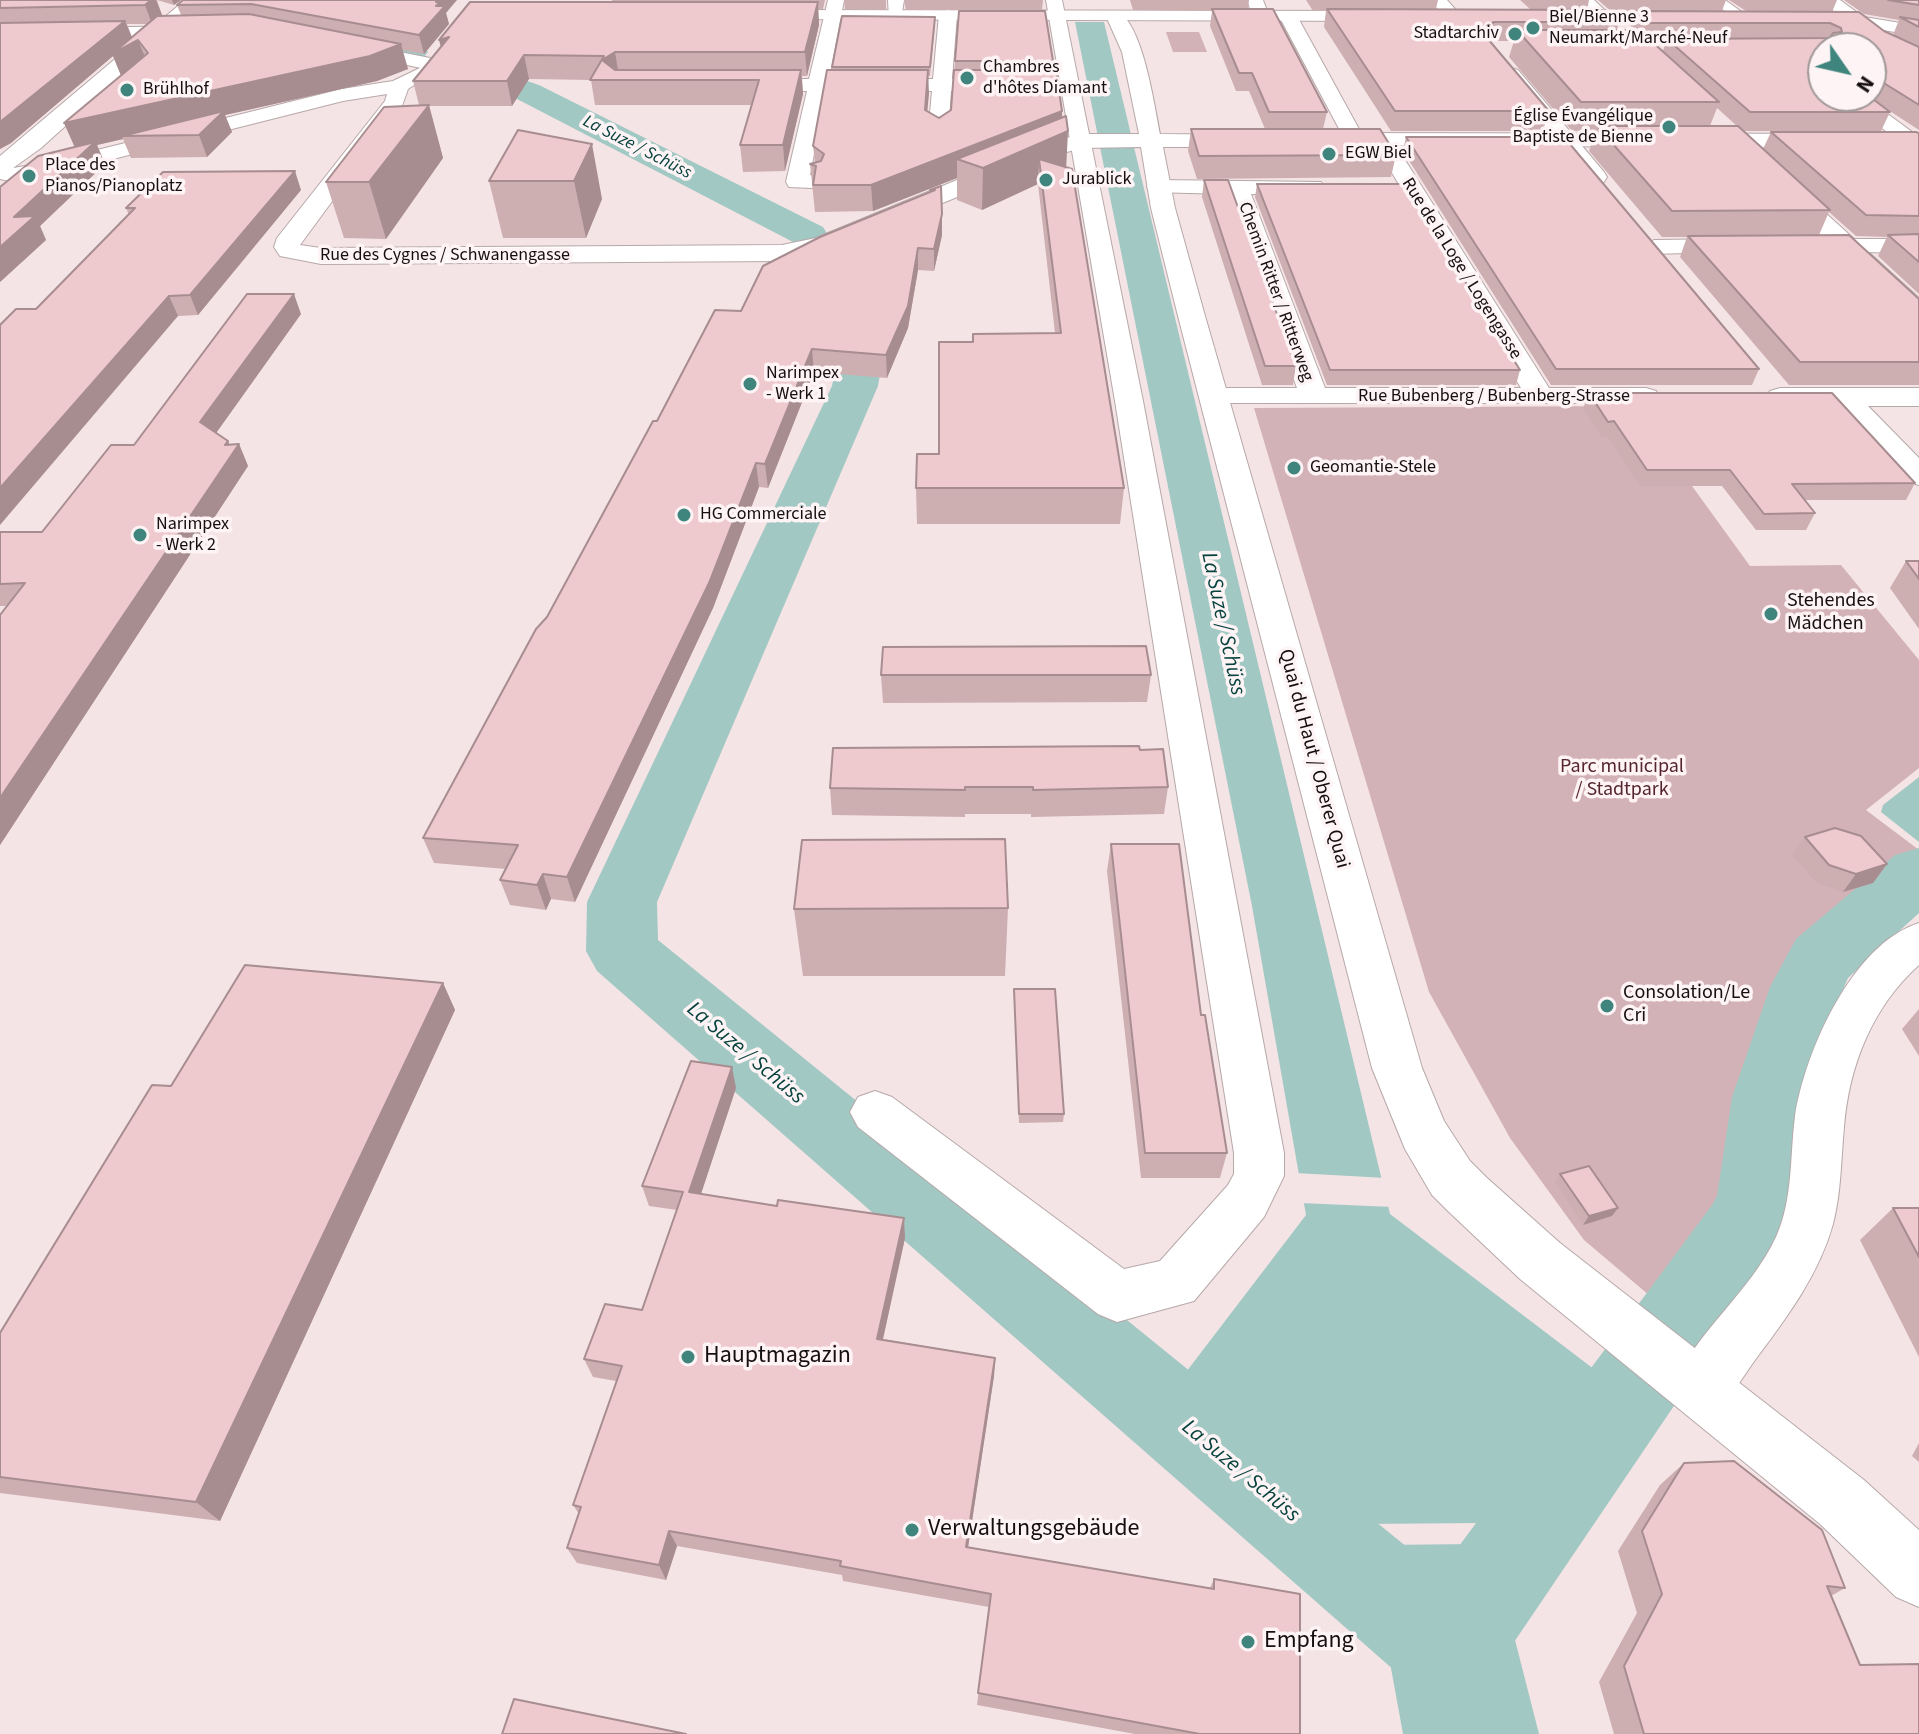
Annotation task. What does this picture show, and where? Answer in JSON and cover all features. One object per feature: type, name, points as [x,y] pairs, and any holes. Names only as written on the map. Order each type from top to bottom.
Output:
[{"type":"street","points":[[5,171],[164,25],[196,0]]},
{"type":"street","points":[[1438,0],[1460,17]]},
{"type":"street","points":[[1584,0],[1624,38]]},
{"type":"street","points":[[1716,0],[1754,23]]},
{"type":"street","points":[[1829,0],[1895,48],[1919,60]]},
{"type":"street","points":[[737,15],[834,8],[895,8],[948,15],[1059,10],[1112,16],[1257,8],[1288,16],[1460,17]]},
{"type":"street","points":[[812,181],[797,182],[834,8]]},
{"type":"street","points":[[875,1112],[1117,1296],[1175,1283],[1242,1207],[1255,1186],[1259,1153],[1089,141],[1070,85],[1059,10]]},
{"type":"street","points":[[938,135],[948,15]]},
{"type":"street","name":"Quai du Haut / Oberer Quai","points":[[1112,16],[1128,46],[1143,140],[1397,1068],[1423,1133],[1451,1178],[1540,1261],[1842,1502],[1919,1574]]},
{"type":"street","points":[[1288,16],[1355,140]]},
{"type":"street","points":[[1542,17],[1754,23]]},
{"type":"street","points":[[1826,21],[1858,21],[1919,31]]},
{"type":"street","points":[[0,34],[164,25],[214,30]]},
{"type":"street","points":[[328,42],[430,64]]},
{"type":"street","points":[[5,171],[354,92],[399,86],[430,64],[446,44]]},
{"type":"street","points":[[1887,48],[1895,48]]},
{"type":"street","points":[[1499,61],[1608,191]]},
{"type":"street","points":[[728,85],[1070,85]]},
{"type":"street","name":"Rue des Cygnes / Schwanengasse","points":[[399,86],[395,102],[289,238],[289,251],[321,256],[739,255],[803,250],[1055,148],[1089,141]]},
{"type":"street","points":[[1872,112],[1916,143]]},
{"type":"street","points":[[1706,115],[1919,313]]},
{"type":"street","points":[[1089,141],[1272,140]]},
{"type":"street","points":[[1303,140],[1916,143]]},
{"type":"street","name":"Rue de la Loge / Logengasse","points":[[1383,141],[1540,396]]},
{"type":"street","name":"Chemin Ritter / Ritterweg","points":[[1158,187],[1339,187]]},
{"type":"street","name":"Chemin Ritter / Ritterweg","points":[[1237,187],[1314,397]]},
{"type":"street","points":[[1383,187],[1410,187]]},
{"type":"street","points":[[1636,224],[1674,270]]},
{"type":"street","points":[[1654,247],[1919,246]]},
{"type":"street","points":[[1754,386],[1780,397],[1919,397]]},
{"type":"street","name":"Rue Bubenberg / Bubenberg-Strasse","points":[[1213,397],[1668,397]]},
{"type":"street","points":[[1844,397],[1919,476]]},
{"type":"street","points":[[1690,1378],[1786,1270],[1802,1240],[1813,1192],[1820,1113],[1835,1056],[1851,1018],[1897,959],[1919,940]]},
{"type":"green space","points":[[1166,32],[1199,32],[1207,52],[1173,52]]},
{"type":"green space","name":"Parc municipal / Stadtpark","points":[[1634,406],[1750,566],[1841,565],[1919,660],[1919,768],[1866,810],[1919,850],[1919,864],[1807,951],[1736,1169],[1663,1307],[1584,1240],[1510,1138],[1429,992],[1254,408]]},
{"type":"water","points":[[1075,22],[1104,22],[1390,1214],[1603,1376],[1488,1534],[1539,1734],[1403,1734],[1376,1586],[1360,1534],[1180,1380],[1306,1215],[1252,906]]},
{"type":"water","points":[[1919,777],[1919,842],[1881,812],[1883,805]]},
{"type":"pier","points":[[1295,1173],[1386,1178],[1393,1207],[1300,1203]]},
{"type":"pier","points":[[1482,1523],[1494,1533],[1499,1561],[1479,1544],[1374,1545],[1364,1559],[1355,1534],[1362,1524]]},
{"type":"building","points":[[0,0],[151,0],[145,5],[0,8]]},
{"type":"building","points":[[183,0],[437,0],[440,2],[436,6],[445,6],[419,35],[251,4],[177,5]]},
{"type":"building","points":[[1888,0],[1919,0],[1919,5]]},
{"type":"building","points":[[470,2],[818,2],[805,52],[615,52],[602,60],[615,70],[801,70],[783,145],[740,145],[759,80],[590,80],[604,56],[524,55],[507,81],[413,81],[449,37],[439,40]]},
{"type":"building","points":[[1212,9],[1273,9],[1327,112],[1269,112],[1252,73],[1239,73]]},
{"type":"building","points":[[1327,9],[1605,10],[1619,22],[1494,22],[1483,28],[1482,32],[1549,111],[1395,111]]},
{"type":"building","points":[[959,11],[1045,11],[1053,61],[955,61]]},
{"type":"building","points":[[1635,11],[1859,12],[1886,32],[1842,32],[1841,28],[1830,23],[1649,23]]},
{"type":"building","points":[[249,14],[401,44],[370,56],[64,123],[148,53],[138,40],[112,54],[157,16]]},
{"type":"building","points":[[842,16],[935,17],[930,67],[832,67]]},
{"type":"building","points":[[1900,17],[1919,20],[1919,27]]},
{"type":"building","points":[[125,21],[0,122],[0,23]]},
{"type":"building","points":[[1517,30],[1639,30],[1719,102],[1581,102]]},
{"type":"building","points":[[1887,32],[1919,47],[1919,105],[1887,85]]},
{"type":"building","points":[[1807,38],[1807,112],[1750,112],[1667,39]]},
{"type":"building","points":[[827,70],[928,70],[925,110],[939,118],[951,110],[954,70],[1056,70],[1062,111],[871,185],[813,185],[816,166],[810,164],[821,161],[824,154],[813,146]]},
{"type":"building","points":[[429,105],[369,182],[326,182],[384,107]]},
{"type":"building","points":[[224,111],[199,135],[122,136]]},
{"type":"building","points":[[1066,116],[1068,131],[983,168],[957,159]]},
{"type":"building","points":[[1597,126],[1738,126],[1830,210],[1672,211]]},
{"type":"building","points":[[1191,129],[1380,129],[1396,155],[1199,156]]},
{"type":"building","points":[[518,130],[592,144],[574,181],[489,181]]},
{"type":"building","points":[[1771,132],[1919,133],[1919,216],[1866,215]]},
{"type":"building","points":[[1406,137],[1564,137],[1759,369],[1556,369]]},
{"type":"building","points":[[95,142],[14,217],[35,216],[0,247],[0,187],[38,156]]},
{"type":"building","points":[[1039,159],[1072,169],[1124,488],[916,488],[917,454],[939,454],[939,342],[973,342],[973,334],[1061,333]]},
{"type":"building","points":[[295,171],[190,295],[169,296],[0,488],[0,325],[16,309],[36,309],[135,208],[126,208],[163,172]]},
{"type":"building","points":[[1204,180],[1228,180],[1296,366],[1265,366]]},
{"type":"building","points":[[1257,184],[1405,184],[1520,370],[1330,370]]},
{"type":"building","points":[[941,186],[942,214],[934,249],[918,248],[908,306],[886,355],[812,349],[765,464],[756,463],[709,583],[567,877],[543,874],[537,885],[500,880],[518,845],[423,838],[536,629],[547,617],[653,421],[657,421],[715,310],[741,311],[763,266],[820,237]]},
{"type":"building","points":[[1919,234],[1919,262],[1888,235]]},
{"type":"building","points":[[1849,235],[1919,299],[1919,362],[1800,362],[1688,236]]},
{"type":"building","points":[[247,294],[294,294],[200,422],[228,441],[225,445],[239,444],[0,798],[0,615],[25,583],[0,584],[0,532],[42,532],[111,445],[134,445]]},
{"type":"building","points":[[1589,393],[1832,393],[1915,483],[1792,484],[1815,513],[1764,514],[1730,470],[1647,470],[1614,421],[1608,422]]},
{"type":"building","points":[[1906,561],[1919,561],[1919,579]]},
{"type":"building","points":[[1146,646],[1151,675],[881,675],[883,647]]},
{"type":"building","points":[[1139,746],[1140,750],[1163,749],[1168,787],[1033,790],[1033,787],[965,787],[965,790],[830,788],[833,748]]},
{"type":"building","points":[[1835,828],[1861,836],[1887,864],[1856,874],[1829,865],[1805,837]]},
{"type":"building","points":[[1005,839],[1008,908],[794,909],[802,840]]},
{"type":"building","points":[[1111,844],[1179,844],[1201,1015],[1205,1015],[1227,1153],[1145,1153]]},
{"type":"building","points":[[245,965],[443,983],[196,1502],[0,1477],[0,1333],[152,1085],[171,1086]]},
{"type":"building","points":[[1014,989],[1055,989],[1064,1114],[1019,1114]]},
{"type":"building","points":[[691,1061],[732,1067],[689,1192],[777,1206],[778,1200],[904,1218],[877,1339],[995,1358],[966,1547],[1214,1589],[1214,1579],[1300,1594],[1300,1734],[1200,1734],[978,1693],[991,1594],[840,1566],[841,1561],[669,1531],[659,1565],[567,1548],[581,1507],[573,1505],[622,1366],[584,1359],[605,1304],[642,1310],[683,1192],[642,1186]]},
{"type":"building","points":[[1589,1166],[1618,1208],[1589,1216],[1560,1174]]},
{"type":"building","points":[[1893,1208],[1919,1208],[1919,1257]]},
{"type":"building","points":[[1734,1461],[1822,1530],[1845,1588],[1827,1586],[1860,1665],[1919,1664],[1919,1734],[1644,1734],[1624,1666],[1662,1594],[1642,1531],[1684,1463]]},
{"type":"building","points":[[514,1699],[686,1734],[502,1734]]},
{"type":"waterway","name":"La Suze / Schüss","points":[[312,31],[413,52]]},
{"type":"waterway","name":"La Suze / Schüss","points":[[462,68],[528,92],[809,235]]},
{"type":"waterway","name":"La Suze / Schüss","points":[[856,285],[865,323],[855,386],[622,902],[622,951],[1448,1647]]},
{"type":"waterway","name":"La Suze / Schüss","points":[[1448,1648],[1742,1233],[1758,1202],[1771,1097],[1807,987],[1822,959],[1919,873]]},
{"type":"place","name":"Biel/Bienne 3 Neumarkt/Marché-Neuf","points":[[1533,28]]},
{"type":"place","name":"Stadtarchiv","points":[[1515,34]]},
{"type":"place","name":"Chambres d'hôtes Diamant","points":[[967,78]]},
{"type":"place","name":"Brühlhof","points":[[127,90]]},
{"type":"place","name":"Église Évangélique Baptiste de Bienne","points":[[1669,127]]},
{"type":"place","name":"EGW Biel","points":[[1329,154]]},
{"type":"place","name":"Place des Pianos/Pianoplatz","points":[[29,176]]},
{"type":"place","name":"Jurablick","points":[[1046,180]]},
{"type":"place","name":"Narimpex - Werk 1","points":[[750,384]]},
{"type":"place","name":"Geomantie-Stele","points":[[1294,468]]},
{"type":"place","name":"HG Commerciale","points":[[684,515]]},
{"type":"place","name":"Narimpex - Werk 2","points":[[140,535]]},
{"type":"place","name":"Stehendes Mädchen","points":[[1771,614]]},
{"type":"place","name":"Consolation/Le Cri","points":[[1607,1006]]},
{"type":"place","name":"Hauptmagazin","points":[[688,1357]]},
{"type":"place","name":"Verwaltungsgebäude","points":[[912,1530]]},
{"type":"place","name":"Empfang","points":[[1248,1642]]}]
